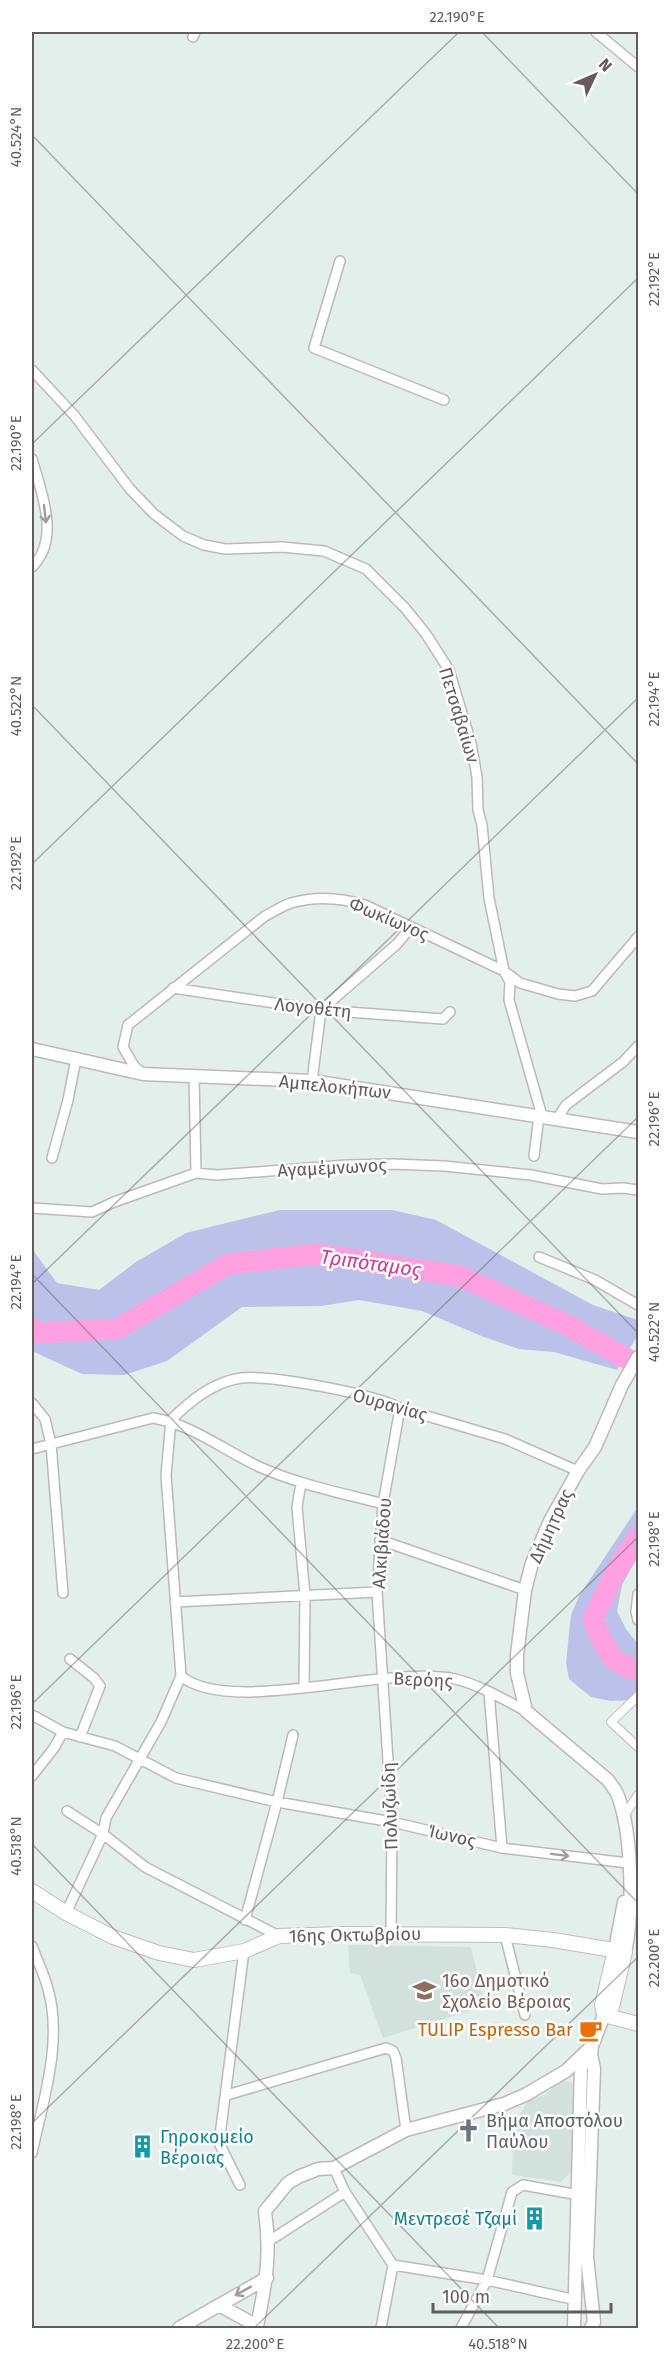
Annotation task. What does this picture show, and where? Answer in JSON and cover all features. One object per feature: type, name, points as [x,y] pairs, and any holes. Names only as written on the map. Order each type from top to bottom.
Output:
[{"type":"main road","name":"16ης Οκτωβρίου","points":[[32,1892],[66,1913],[113,1937],[159,1953],[194,1960],[244,1952],[279,1936],[505,1935],[620,1951]]},
{"type":"main road","name":"Βερόης","points":[[604,2015],[602,2005],[620,1951]]},
{"type":"main road","points":[[604,2015],[639,2024]]},
{"type":"street","points":[[596,32],[639,67]]},
{"type":"street","points":[[340,261],[314,348],[444,400]]},
{"type":"street","name":"Πετσαβαίων","points":[[32,370],[74,415],[130,489],[154,514],[183,536],[204,545],[225,549],[282,547],[324,551],[366,569],[405,608],[426,634],[449,670],[471,742],[477,777],[478,810],[482,825],[489,898],[504,971],[510,982],[509,1000],[540,1116]]},
{"type":"street","points":[[32,459],[46,513],[46,539],[32,567]]},
{"type":"street","name":"Φωκίωνος","points":[[143,1074],[134,1066],[123,1047],[128,1024],[265,916],[291,903],[320,899],[344,899],[365,904],[504,971],[520,983],[558,994],[575,996],[592,990],[639,937]]},
{"type":"street","points":[[312,1081],[321,1010],[397,944],[411,927]]},
{"type":"street","name":"Λογοθέτη","points":[[173,988],[321,1010],[443,1018],[450,1012]]},
{"type":"street","points":[[557,1119],[566,1105],[623,1062],[639,1046]]},
{"type":"street","name":"Αμπελοκήπων","points":[[35,1051],[143,1074],[312,1081],[639,1132]]},
{"type":"street","points":[[52,1158],[68,1100],[76,1059]]},
{"type":"street","points":[[194,1076],[196,1173]]},
{"type":"street","points":[[534,1156],[540,1116]]},
{"type":"street","name":"Αγαμέμνωνος","points":[[32,1208],[92,1212],[196,1173],[218,1175],[393,1164],[531,1175],[602,1189],[620,1187],[639,1190]]},
{"type":"street","points":[[539,1257],[595,1280],[639,1305]]},
{"type":"street","name":"Δήμητρας","points":[[526,1711],[517,1673],[517,1655],[525,1590],[532,1563],[550,1521],[578,1471],[595,1447],[622,1385],[639,1357]]},
{"type":"street","name":"Ουρανίας","points":[[171,1420],[192,1400],[217,1386],[241,1378],[300,1383],[386,1400],[400,1408],[505,1439],[578,1471]]},
{"type":"street","points":[[32,1403],[45,1419],[51,1444],[63,1593]]},
{"type":"street","name":"Αλκιβιάδου","points":[[384,1678],[377,1592],[380,1540],[383,1504],[400,1408]]},
{"type":"street","points":[[32,1449],[153,1418],[171,1420],[238,1457],[302,1483],[383,1504]]},
{"type":"street","points":[[66,1913],[103,1834],[106,1818],[161,1722],[181,1676],[166,1475],[171,1420]]},
{"type":"street","points":[[302,1483],[297,1507],[305,1594],[304,1687]]},
{"type":"street","points":[[380,1540],[525,1590]]},
{"type":"street","points":[[176,1602],[377,1592]]},
{"type":"street","points":[[639,1594],[636,1612],[639,1620]]},
{"type":"street","points":[[70,1659],[94,1678],[100,1686],[80,1737]]},
{"type":"street","name":"Βερόης","points":[[181,1676],[189,1683],[200,1687],[237,1693],[384,1678],[454,1679],[489,1692],[526,1711],[608,1780],[617,1794],[624,1816],[629,1877],[620,1951]]},
{"type":"street","name":"Πολυζωίδη","points":[[384,1678],[392,1822],[391,1935]]},
{"type":"street","points":[[489,1692],[502,1848]]},
{"type":"street","points":[[639,1696],[611,1722],[639,1747]]},
{"type":"street","name":"Ίωνος","points":[[34,1716],[63,1732],[115,1746],[176,1778],[277,1802],[392,1822],[502,1848],[628,1863]]},
{"type":"street","points":[[32,1776],[54,1748],[63,1732]]},
{"type":"street","points":[[245,1920],[293,1736]]},
{"type":"street","points":[[624,1816],[639,1795]]},
{"type":"street","points":[[67,1811],[103,1834],[145,1867],[279,1936]]},
{"type":"street","points":[[505,1935],[525,2015]]},
{"type":"street","points":[[32,1946],[48,1989],[53,2020],[48,2076],[32,2153]]},
{"type":"street","points":[[240,2185],[219,2143],[244,1952]]},
{"type":"street","points":[[574,2328],[581,2067],[592,2050],[604,2015]]},
{"type":"street","points":[[226,2095],[386,2048],[393,2051],[396,2058],[406,2130]]},
{"type":"street","points":[[219,2305],[259,2328],[267,2278],[269,2241],[265,2211],[288,2183],[298,2176],[318,2169],[334,2168],[406,2130],[504,2104],[525,2096],[566,2071],[592,2050]]},
{"type":"street","points":[[592,2050],[594,2069],[587,2257],[595,2326]]},
{"type":"street","points":[[334,2168],[345,2192],[393,2265],[381,2328]]},
{"type":"street","points":[[461,2328],[487,2280],[512,2192],[523,2185],[579,2195]]},
{"type":"street","points":[[269,2241],[345,2192]]},
{"type":"street","points":[[393,2265],[487,2280],[576,2300]]},
{"type":"street","points":[[179,2328],[267,2278]]},
{"type":"shaded area","points":[[280,1210],[392,1210],[436,1220],[593,1305],[638,1320],[638,1335],[617,1370],[554,1352],[519,1349],[422,1311],[359,1300],[321,1306],[242,1307],[167,1361],[124,1375],[82,1374],[32,1351],[32,1249],[57,1283],[99,1290],[136,1262],[186,1233]]},
{"type":"shaded area","points":[[638,1507],[638,1556],[622,1585],[617,1611],[626,1629],[638,1644],[638,1694],[631,1700],[611,1701],[591,1697],[569,1679],[566,1663],[571,1615],[579,1596]]},
{"type":"shaded area","name":"16ο Δημοτικό Σχολείο Βέροιας","points":[[348,1945],[471,1947],[485,2006],[383,2038],[360,1975],[350,1973]]},
{"type":"shaded area","points":[[562,2081],[574,2083],[573,2170],[561,2182],[512,2175],[515,2122],[529,2100],[544,2095]]},
{"type":"waterway","name":"Τριπόταμος","points":[[32,1328],[37,1333],[117,1329],[228,1264],[317,1254],[460,1276],[565,1324],[638,1365]]},
{"type":"waterway","name":"Τριπόταμος","points":[[638,1538],[614,1575],[593,1619],[604,1644],[614,1659],[629,1668],[638,1670]]},
{"type":"place","name":"16ο Δημοτικό Σχολείο Βέροιας","points":[[424,1991]]},
{"type":"place","name":"TULIP Espresso Bar","points":[[591,2030]]},
{"type":"place","name":"Βήμα Αποστόλου Παύλου","points":[[468,2131]]},
{"type":"place","name":"Γηροκομείο Βέροιας","points":[[142,2147]]},
{"type":"place","name":"Μεντρεσέ Τζαμί","points":[[535,2219]]}]
